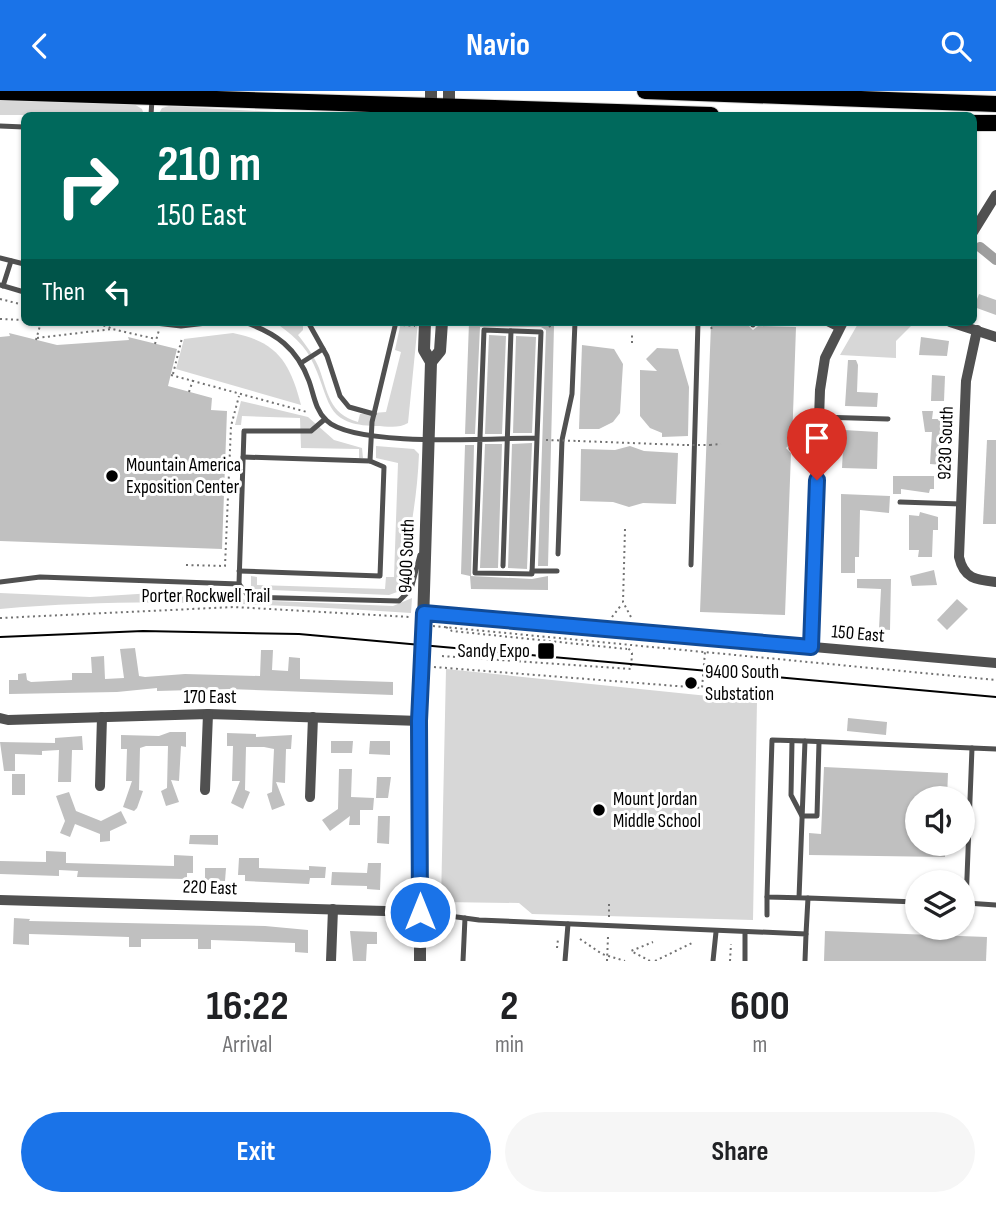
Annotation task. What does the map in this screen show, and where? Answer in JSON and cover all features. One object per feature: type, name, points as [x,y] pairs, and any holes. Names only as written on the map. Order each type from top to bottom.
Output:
[{"type":"main road","points":[[645,91],[837,95],[996,104]]},
{"type":"main road","points":[[0,92],[632,112]]},
{"type":"main road","points":[[977,123],[996,123]]},
{"type":"street","points":[[977,226],[996,197]]},
{"type":"street","name":"9400 South","points":[[420,961],[419,721],[431,362],[424,350],[425,326]]},
{"type":"street","name":"9400 South","points":[[431,362],[439,351],[442,326]]},
{"type":"street","points":[[811,647],[821,374],[840,326]]},
{"type":"street","points":[[962,326],[996,337]]},
{"type":"street","name":"9230 South","points":[[977,331],[968,363],[959,557],[965,573],[971,578],[996,582]]},
{"type":"street","name":"150 East","points":[[424,613],[996,663]]},
{"type":"street","points":[[205,790],[208,714]]},
{"type":"street","name":"170 East","points":[[0,718],[8,720],[208,714],[419,721]]},
{"type":"street","points":[[100,786],[102,717]]},
{"type":"street","points":[[310,797],[313,717]]},
{"type":"street","name":"220 East","points":[[0,900],[420,912]]},
{"type":"street","points":[[331,961],[332,909]]},
{"type":"lane","points":[[151,112],[152,96]]},
{"type":"lane","points":[[0,126],[21,127]]},
{"type":"lane","points":[[0,258],[21,263]]},
{"type":"lane","points":[[11,261],[1,286],[21,291]]},
{"type":"lane","points":[[255,326],[269,331],[286,343],[301,363],[314,403],[325,419],[339,430],[371,436],[507,440],[537,438]]},
{"type":"lane","points":[[310,326],[323,349],[340,396],[349,407],[374,414]]},
{"type":"lane","points":[[370,461],[374,414],[395,326]]},
{"type":"lane","points":[[558,554],[562,440],[572,394],[575,326]]},
{"type":"lane","points":[[691,565],[698,326]]},
{"type":"lane","points":[[484,330],[541,332],[537,438],[532,574],[475,573],[484,330]]},
{"type":"lane","points":[[503,566],[511,331]]},
{"type":"lane","points":[[301,363],[323,349]]},
{"type":"lane","points":[[819,417],[888,419]]},
{"type":"lane","points":[[325,419],[311,431],[244,431],[239,584],[248,597],[399,601],[411,590],[427,528]]},
{"type":"lane","points":[[792,448],[818,449]]},
{"type":"lane","points":[[239,571],[380,576],[384,467],[370,461],[243,457]]},
{"type":"lane","points":[[900,502],[961,504]]},
{"type":"lane","points":[[532,571],[557,571]]},
{"type":"lane","points":[[0,582],[40,577],[239,584]]},
{"type":"lane","points":[[767,915],[772,740],[996,748]]},
{"type":"lane","points":[[792,741],[791,795],[802,816]]},
{"type":"lane","points":[[799,898],[805,741]]},
{"type":"lane","points":[[802,816],[817,816],[819,742]]},
{"type":"lane","points":[[966,870],[972,748]]},
{"type":"lane","points":[[767,897],[905,902]]},
{"type":"lane","points":[[805,961],[808,898]]},
{"type":"lane","points":[[975,904],[996,905]]},
{"type":"lane","points":[[420,912],[464,918],[568,924],[806,934]]},
{"type":"lane","points":[[463,958],[464,918]]},
{"type":"lane","points":[[565,961],[568,924]]},
{"type":"lane","points":[[713,961],[716,932]]},
{"type":"lane","points":[[745,933],[745,961]]},
{"type":"path","points":[[0,299],[21,304]]},
{"type":"path","points":[[0,319],[21,321]]},
{"type":"path","points":[[40,326],[36,339],[112,329]]},
{"type":"path","points":[[104,326],[156,339]]},
{"type":"path","points":[[155,344],[160,326]]},
{"type":"path","points":[[711,326],[713,332]]},
{"type":"path","points":[[632,334],[632,343]]},
{"type":"path","points":[[182,338],[172,375],[233,390],[239,396],[307,412]]},
{"type":"path","points":[[189,392],[193,380]]},
{"type":"path","points":[[186,565],[225,566],[231,426],[239,396]]},
{"type":"path","points":[[546,440],[721,444]]},
{"type":"path","points":[[625,529],[623,602],[632,619]]},
{"type":"path","points":[[612,617],[623,602]]},
{"type":"path","name":"Porter Rockwell Trail","points":[[0,618],[234,607],[411,617]]},
{"type":"path","points":[[443,626],[452,631],[996,680]]},
{"type":"path","points":[[442,656],[631,669],[632,653],[628,648]]},
{"type":"path","points":[[422,668],[443,667],[702,688],[705,652]]},
{"type":"path","points":[[609,903],[609,917]]},
{"type":"path","points":[[607,961],[608,937]]},
{"type":"path","points":[[557,948],[558,939]]},
{"type":"path","points":[[580,939],[607,957],[625,961]]},
{"type":"path","points":[[650,961],[631,951],[653,941]]},
{"type":"path","points":[[655,961],[692,943]]},
{"type":"path","points":[[730,961],[731,944]]},
{"type":"shaded area","points":[[0,100],[134,104],[143,112],[21,112],[21,115],[0,115]]},
{"type":"shaded area","points":[[169,106],[276,112],[160,112],[162,108]]},
{"type":"shaded area","points":[[280,326],[303,326],[298,335],[317,364],[335,408],[358,422],[360,414],[386,412],[401,352],[395,350],[400,326],[418,326],[408,423],[392,427],[359,425],[338,416],[332,409],[307,352]]},
{"type":"shaded area","points":[[857,326],[911,326],[896,341],[896,358],[840,355]]},
{"type":"shaded area","points":[[233,333],[261,342],[280,357],[292,377],[301,405],[176,369],[184,339]]},
{"type":"shaded area","points":[[241,401],[308,417],[334,440],[362,448],[363,458],[359,458],[359,449],[301,448],[300,418],[242,416],[241,425],[235,425]]},
{"type":"shaded area","points":[[376,446],[414,449],[419,454],[410,535],[410,575],[405,589],[389,595],[251,589],[251,576],[257,577],[257,585],[385,589],[386,577],[394,577],[398,463],[376,458]]},
{"type":"shaded area","points":[[185,591],[227,593],[246,600],[393,606],[412,598],[411,613],[154,603],[0,609],[0,593],[90,597]]},
{"type":"shaded area","name":"Mount Jordan Middle School","points":[[446,669],[757,701],[753,920],[532,914],[519,903],[441,902]]},
{"type":"building","points":[[979,294],[996,300],[996,315],[977,308]]},
{"type":"building","points":[[469,326],[554,326],[548,566],[538,566],[546,330],[541,327],[480,327],[475,434],[465,434]]},
{"type":"building","points":[[711,326],[749,326],[753,330],[758,326],[796,327],[792,443],[786,448],[791,453],[785,615],[700,612]]},
{"type":"building","name":"Mountain America Exposition Center","points":[[9,333],[57,345],[129,340],[128,337],[177,349],[168,386],[212,398],[211,410],[227,411],[222,549],[0,541],[0,337],[10,336]]},
{"type":"building","points":[[489,335],[506,336],[502,434],[485,434]]},
{"type":"building","points":[[516,336],[536,337],[532,433],[513,433]]},
{"type":"building","points":[[921,337],[949,341],[947,356],[919,355]]},
{"type":"building","points":[[582,345],[614,349],[623,364],[620,413],[613,422],[599,429],[579,429]]},
{"type":"building","points":[[657,348],[678,349],[689,387],[688,436],[662,437],[662,433],[650,428],[640,416],[640,370],[657,371],[646,359]]},
{"type":"building","points":[[848,360],[856,360],[858,365],[857,392],[878,393],[877,407],[845,406]]},
{"type":"building","points":[[932,375],[945,376],[944,401],[931,401]]},
{"type":"building","points":[[922,411],[933,411],[932,419],[941,419],[943,465],[930,464],[932,432],[925,432]]},
{"type":"building","points":[[844,430],[878,432],[877,469],[842,468]]},
{"type":"building","points":[[987,440],[996,440],[996,524],[983,524]]},
{"type":"building","points":[[532,443],[527,569],[508,568],[512,444]]},
{"type":"building","points":[[485,444],[502,444],[498,568],[480,568]]},
{"type":"building","points":[[465,445],[474,445],[471,576],[532,579],[548,576],[548,590],[471,589],[470,576],[461,574]]},
{"type":"building","points":[[630,446],[644,451],[678,453],[676,504],[643,503],[629,507],[613,502],[580,501],[581,449],[615,450]]},
{"type":"building","points":[[893,476],[934,476],[934,489],[930,489],[929,493],[901,489],[901,494],[893,494]]},
{"type":"building","points":[[841,494],[890,496],[889,513],[860,510],[859,557],[855,557],[855,573],[841,573]]},
{"type":"building","points":[[920,512],[938,517],[938,530],[933,530],[932,557],[918,557],[919,550],[909,550],[909,515],[919,516]]},
{"type":"building","points":[[934,570],[937,585],[912,586],[910,576]]},
{"type":"building","points":[[857,579],[891,579],[890,630],[879,629],[881,589],[857,588]]},
{"type":"building","points":[[957,599],[968,609],[947,630],[937,620]]},
{"type":"building","points":[[135,648],[139,676],[260,676],[261,650],[273,650],[272,670],[288,671],[289,657],[300,658],[300,679],[393,682],[393,695],[229,689],[157,691],[157,688],[117,692],[9,694],[9,680],[18,680],[18,674],[26,673],[27,680],[31,682],[72,680],[72,673],[92,673],[91,657],[104,656],[105,679],[124,678],[120,649]]},
{"type":"building","points":[[848,718],[887,722],[886,735],[847,731]]},
{"type":"building","points":[[170,732],[186,732],[186,747],[181,746],[179,781],[171,780],[179,802],[166,806],[161,791],[167,788],[168,746],[146,746],[140,748],[139,790],[143,791],[137,808],[134,811],[123,807],[132,781],[126,781],[127,749],[121,749],[121,735],[159,736]]},
{"type":"building","points":[[227,733],[256,734],[256,737],[292,735],[291,749],[286,749],[285,783],[276,782],[285,805],[272,810],[267,794],[272,792],[274,749],[264,747],[246,747],[245,790],[250,792],[243,809],[231,803],[240,781],[232,781],[233,746],[227,746]]},
{"type":"building","points":[[82,736],[83,750],[72,750],[71,782],[58,782],[59,750],[42,751],[42,755],[15,754],[15,771],[4,771],[0,742],[55,743],[55,738]]},
{"type":"building","points":[[331,741],[353,741],[352,753],[331,753]]},
{"type":"building","points":[[370,741],[390,741],[390,755],[369,754]]},
{"type":"building","points":[[824,767],[948,773],[947,786],[905,786],[905,856],[945,857],[809,855],[809,833],[821,834]]},
{"type":"building","points":[[339,769],[352,769],[351,797],[374,798],[373,810],[360,810],[360,825],[349,825],[350,816],[330,831],[322,820],[338,809]]},
{"type":"building","points":[[12,774],[25,774],[25,795],[12,795]]},
{"type":"building","points":[[377,777],[391,777],[388,798],[376,798]]},
{"type":"building","points":[[69,792],[76,811],[101,821],[121,811],[127,823],[110,831],[110,841],[100,842],[100,834],[75,824],[70,837],[60,833],[65,821],[56,796]]},
{"type":"building","points":[[378,816],[390,816],[389,844],[377,843]]},
{"type":"building","points":[[190,835],[218,835],[218,845],[189,844]]},
{"type":"building","points":[[46,851],[66,852],[66,863],[174,866],[174,855],[193,856],[193,873],[187,873],[187,879],[77,877],[78,871],[59,870],[59,876],[0,874],[0,861],[46,862]]},
{"type":"building","points":[[239,858],[259,858],[259,868],[309,870],[309,866],[326,867],[325,878],[310,878],[309,884],[245,881],[245,875],[238,875]]},
{"type":"building","points":[[368,863],[381,863],[380,890],[367,889],[367,886],[331,885],[332,872],[367,873]]},
{"type":"building","points":[[205,868],[226,868],[225,881],[205,880]]},
{"type":"building","points":[[14,918],[30,919],[29,921],[265,926],[308,930],[308,953],[295,952],[295,943],[211,940],[211,949],[198,949],[198,939],[141,939],[141,947],[129,947],[129,937],[29,934],[29,945],[13,944]]},
{"type":"building","points":[[350,931],[377,932],[377,944],[367,944],[366,961],[353,961]]},
{"type":"building","points":[[825,931],[905,934],[905,940],[975,940],[975,937],[987,937],[986,961],[824,961]]},
{"type":"waterway","points":[[980,247],[996,260]]},
{"type":"tram line","points":[[0,637],[143,631],[299,634],[996,697]]},
{"type":"place","name":"Mountain America Exposition Center","points":[[112,476]]},
{"type":"place","name":"Sandy Expo","points":[[546,651]]},
{"type":"place","name":"9400 South Substation","points":[[691,683]]},
{"type":"place","name":"Mount Jordan Middle School","points":[[599,810]]},
{"type":"route","points":[[420,912],[419,721],[424,613],[811,647],[817,480]]}]
